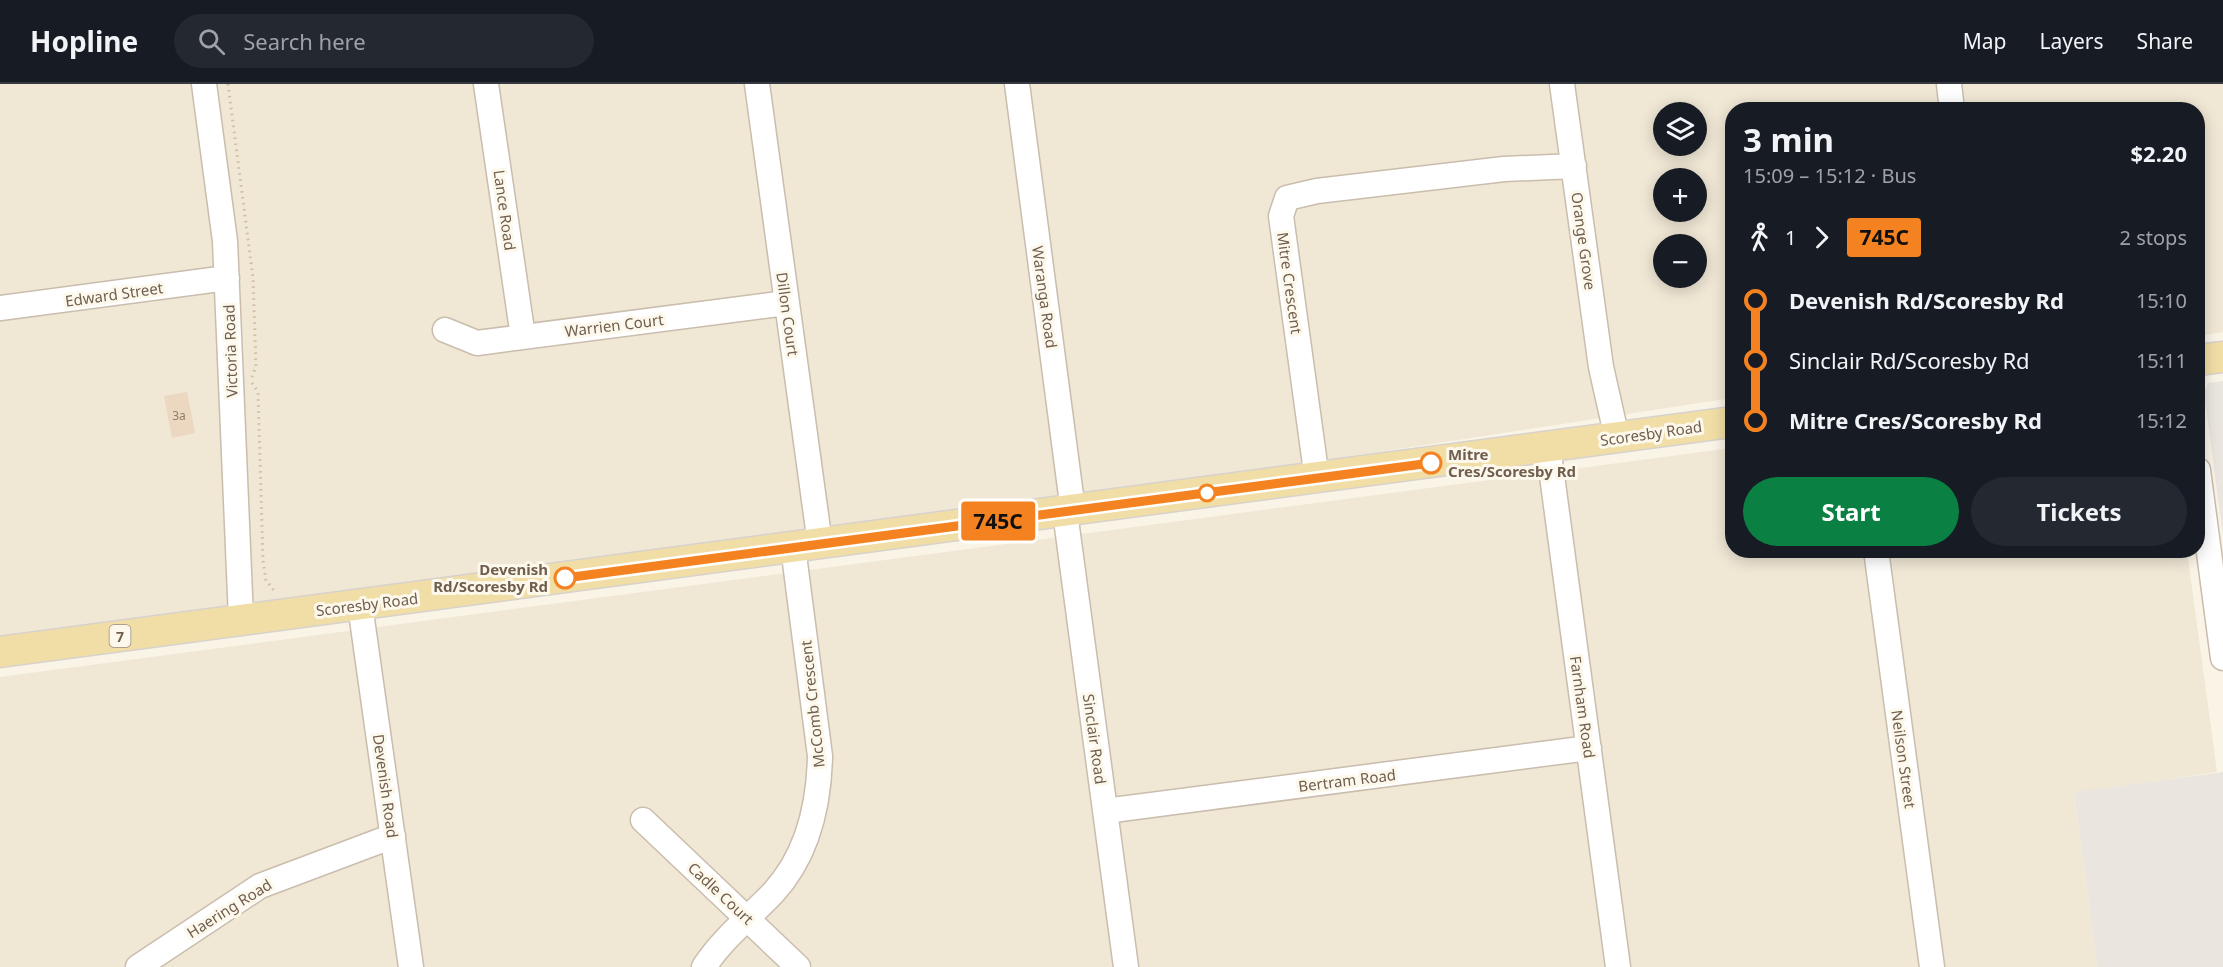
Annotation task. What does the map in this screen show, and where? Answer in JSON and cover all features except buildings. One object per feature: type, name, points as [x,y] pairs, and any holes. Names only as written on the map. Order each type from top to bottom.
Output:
[{"type":"main road","points":[[2205,359],[2223,357]]},
{"type":"main road","name":"Scoresby Road","points":[[0,652],[1317,479],[1725,423]]},
{"type":"street","name":"Victoria Road","points":[[204,84],[225,241],[241,619]]},
{"type":"street","name":"Lance Road","points":[[486,84],[522,337]]},
{"type":"street","name":"Dillon Court","points":[[757,84],[786,303],[807,546]]},
{"type":"street","name":"Waranga Road","points":[[1017,84],[1069,511]]},
{"type":"street","name":"Orange Grove","points":[[1562,84],[1610,438]]},
{"type":"street","name":"Orange Grove","points":[[1568,116],[1569,84]]},
{"type":"street","points":[[1949,84],[1951,102]]},
{"type":"street","name":"Mitre Crescent","points":[[1317,479],[1281,216],[1287,198],[1317,191],[1574,160]]},
{"type":"street","name":"Edward Street","points":[[0,308],[227,278]]},
{"type":"street","name":"Warrien Court","points":[[445,330],[477,343],[786,303]]},
{"type":"street","name":"Farnham Road","points":[[1548,446],[1618,967]]},
{"type":"street","name":"Sinclair Road","points":[[1069,511],[1126,967]]},
{"type":"street","points":[[2205,523],[2223,658]]},
{"type":"street","name":"McComb Crescent","points":[[704,967],[774,891],[793,865],[809,830],[819,791],[820,756],[807,546]]},
{"type":"street","name":"Neilson Street","points":[[1877,558],[1932,967]]},
{"type":"street","name":"Devenish Road","points":[[360,605],[411,967]]},
{"type":"street","name":"Bertram Road","points":[[1105,811],[1588,748]]},
{"type":"street","name":"Cadle Court","points":[[643,819],[798,967]]},
{"type":"street","name":"Haering Road","points":[[138,967],[260,886],[393,836]]},
{"type":"path","points":[[228,84],[253,278],[256,366],[250,379],[258,392],[263,561],[266,580],[275,592]]},
{"type":"shaded area","points":[[0,84],[2223,84],[2223,332],[2205,335],[2205,102],[1725,102],[1725,399],[1040,504],[0,639]]},
{"type":"shaded area","points":[[2223,381],[2223,536],[2205,401],[2208,383]]},
{"type":"shaded area","points":[[1725,449],[1725,558],[2188,558],[2217,772],[2074,793],[2097,967],[0,967],[0,677]]},
{"type":"shaded area","points":[[2223,772],[2223,967],[2097,967],[2074,792]]},
{"type":"bus line","name":"745C","points":[[565,578],[1431,463]]},
{"type":"place","name":"Mitre Cres/Scoresby Rd","points":[[1431,463]]},
{"type":"place","name":"Devenish Rd/Scoresby Rd","points":[[565,578]]}]
